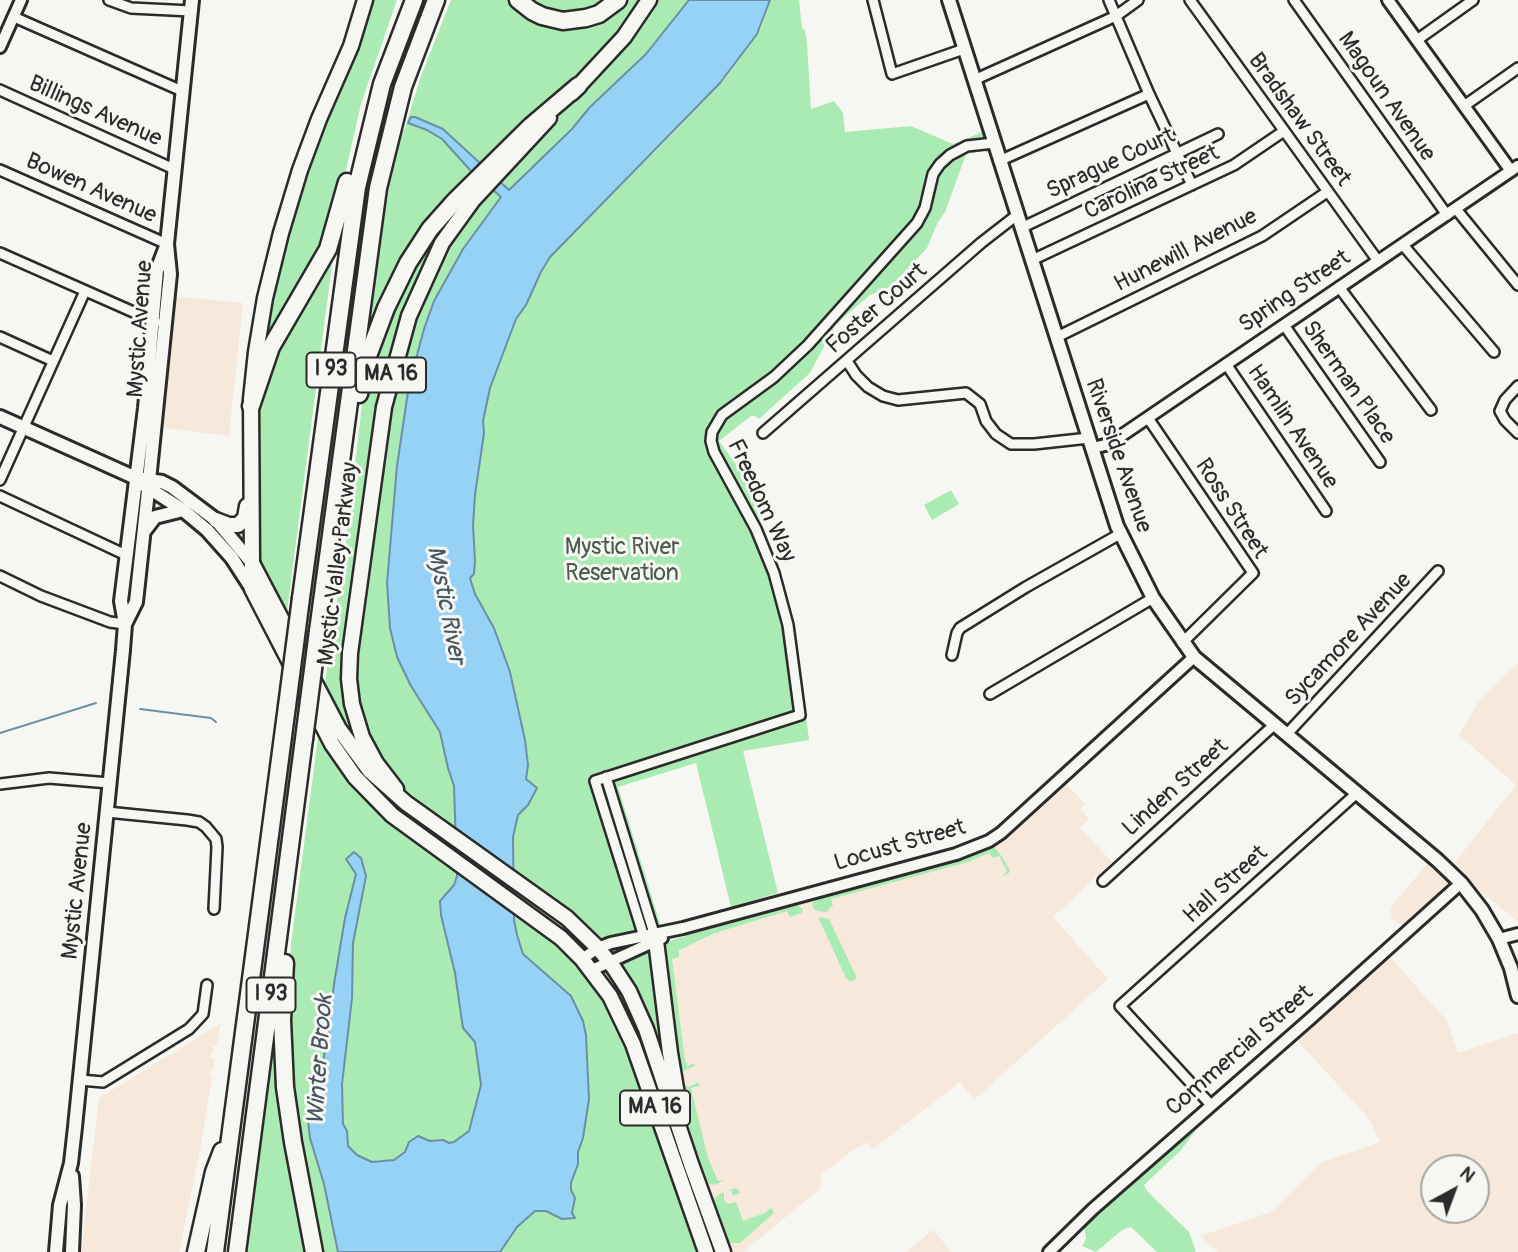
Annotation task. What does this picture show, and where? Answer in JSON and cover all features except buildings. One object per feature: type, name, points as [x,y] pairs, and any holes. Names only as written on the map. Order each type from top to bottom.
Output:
[{"type":"highway","name":"I 93","points":[[215,1252],[350,227],[366,142],[391,58],[414,0]]},
{"type":"highway","name":"I 93","points":[[237,1252],[369,239],[383,162],[403,87],[436,0]]},
{"type":"highway","points":[[519,0],[542,16],[563,21],[586,18],[618,0]]},
{"type":"highway","points":[[344,432],[359,395],[365,367],[382,319],[422,240],[454,202],[531,126],[578,86]]},
{"type":"highway","points":[[251,407],[268,353],[328,249],[347,182],[366,142]]},
{"type":"highway","points":[[283,903],[285,963],[282,1035],[285,1087],[314,1252]]},
{"type":"highway","points":[[196,1252],[214,1172],[232,1122]]},
{"type":"main road","name":"Mystic Valley Parkway","points":[[365,0],[351,46],[309,144],[284,220],[258,338],[251,407],[252,589],[346,766],[382,806],[535,918],[587,965],[610,996],[628,1031],[706,1252]]},
{"type":"main road","name":"Mystic Valley Parkway","points":[[649,0],[624,37],[473,200],[442,243],[409,316],[393,366],[381,419],[349,653],[350,692],[358,726],[376,763],[405,797],[567,918],[598,948],[629,991],[641,1016],[723,1252]]},
{"type":"main road","name":"Riverside Avenue","points":[[949,0],[1120,534],[1153,598],[1194,657],[1461,883],[1482,910],[1499,939],[1518,996]]},
{"type":"main road","name":"Mystic Avenue","points":[[125,624],[135,602],[143,533],[158,323],[170,274],[167,244],[192,6]]},
{"type":"main road","points":[[0,417],[145,482],[217,540],[252,589]]},
{"type":"main road","points":[[216,520],[233,526],[243,521],[247,513],[252,477]]},
{"type":"main road","name":"Mystic Avenue","points":[[56,1252],[60,1205],[71,1163],[107,812],[125,624],[121,601],[126,555],[145,482]]},
{"type":"main road","points":[[145,482],[162,482],[172,487],[216,520],[251,563],[333,718],[353,750],[388,790],[443,828]]},
{"type":"main road","points":[[143,533],[155,517],[183,510]]},
{"type":"main road","points":[[650,939],[687,1153]]},
{"type":"main road","name":"Mystic Avenue","points":[[71,1163],[74,1205],[72,1252]]},
{"type":"street","points":[[0,47],[22,0]]},
{"type":"street","points":[[109,0],[131,8],[192,6]]},
{"type":"street","points":[[873,0],[891,74],[964,49]]},
{"type":"street","points":[[1109,0],[1192,185]]},
{"type":"street","points":[[974,80],[1116,16],[1138,0]]},
{"type":"street","name":"Bradshaw Street","points":[[1190,0],[1378,261]]},
{"type":"street","name":"Magoun Avenue","points":[[1294,0],[1452,212],[1518,285]]},
{"type":"street","points":[[1388,0],[1464,106],[1514,168]]},
{"type":"street","points":[[1417,40],[1473,0]]},
{"type":"street","points":[[14,17],[182,91]]},
{"type":"street","points":[[1464,106],[1518,68]]},
{"type":"street","name":"Billings Avenue","points":[[0,90],[174,169]]},
{"type":"street","points":[[999,161],[1149,94]]},
{"type":"street","name":"Carolina Street","points":[[1032,260],[1241,161],[1284,131]]},
{"type":"street","name":"Sprague Court","points":[[1019,222],[1178,155],[1218,134]]},
{"type":"street","name":"Freedom Way","points":[[650,939],[595,781],[800,715],[788,625],[777,584],[755,529],[710,441],[712,432],[722,415],[774,377],[808,345],[917,223],[925,208],[933,174],[944,159],[967,146],[994,143]]},
{"type":"street","name":"Spring Street","points":[[1091,443],[1109,444],[1514,168]]},
{"type":"street","name":"Bowen Avenue","points":[[0,170],[167,244]]},
{"type":"street","name":"Hunewill Avenue","points":[[1057,337],[1262,236],[1327,192]]},
{"type":"street","name":"Foster Court","points":[[763,433],[981,243],[1019,222]]},
{"type":"street","points":[[1403,244],[1494,352]]},
{"type":"street","points":[[0,253],[158,323]]},
{"type":"street","points":[[1339,288],[1430,410]]},
{"type":"street","points":[[0,480],[85,291]]},
{"type":"street","name":"Sherman Place","points":[[1284,325],[1380,462]]},
{"type":"street","points":[[0,337],[53,361]]},
{"type":"street","points":[[847,361],[868,387],[883,396],[898,400],[966,393],[980,404],[991,428],[1011,443],[1091,443]]},
{"type":"street","name":"Hamlin Avenue","points":[[1226,364],[1326,511]]},
{"type":"street","points":[[1518,386],[1505,400],[1500,411],[1518,433]]},
{"type":"street","name":"Ross Street","points":[[1148,418],[1253,573],[1182,643]]},
{"type":"street","points":[[0,496],[126,555]]},
{"type":"street","points":[[952,655],[960,628],[1120,534]]},
{"type":"street","name":"Sycamore Avenue","points":[[1287,734],[1438,571]]},
{"type":"street","points":[[0,576],[110,622],[125,624]]},
{"type":"street","points":[[990,694],[1153,598]]},
{"type":"street","name":"Locust Street","points":[[587,965],[598,948],[650,939],[956,854],[989,841],[1194,657]]},
{"type":"street","name":"Linden Street","points":[[1102,881],[1275,724]]},
{"type":"street","points":[[606,777],[650,939]]},
{"type":"street","points":[[0,783],[49,778],[109,783]]},
{"type":"street","name":"Hall Street","points":[[1211,1105],[1120,1006],[1357,793]]},
{"type":"street","points":[[107,812],[187,820],[199,822],[206,827],[216,839],[214,909]]},
{"type":"street","name":"Commercial Street","points":[[1049,1252],[1093,1209],[1461,883]]},
{"type":"street","points":[[1499,939],[1518,934]]},
{"type":"street","name":"Locust Street","points":[[587,965],[609,962],[650,939]]},
{"type":"street","points":[[80,1080],[103,1082],[189,1029],[203,1014],[207,985]]},
{"type":"shaded area","points":[[171,296],[243,303],[229,436],[159,427]]},
{"type":"shaded area","points":[[1518,663],[1518,922],[1479,890],[1455,862],[1516,785],[1459,735],[1478,703]]},
{"type":"shaded area","points":[[1063,781],[1085,804],[1080,809],[1089,819],[1080,828],[1112,862],[1053,917],[1108,979],[974,1100],[960,1082],[873,1149],[867,1142],[852,1151],[822,1174],[820,1189],[743,1252],[732,1252],[703,1170],[684,1092],[665,944],[677,938],[978,853],[1006,836]]},
{"type":"shaded area","points":[[1432,858],[1459,883],[1406,929],[1392,918],[1390,908]]},
{"type":"shaded area","points":[[1390,957],[1447,1021],[1458,1053],[1518,1033],[1518,1252],[1218,1252],[1200,1236],[1271,1212],[1320,1163],[1380,1142],[1370,1120],[1297,1040]]},
{"type":"shaded area","points":[[220,1024],[217,1044],[212,1047],[214,1052],[210,1055],[212,1059],[215,1058],[213,1070],[209,1072],[212,1078],[179,1252],[81,1252],[99,1098]]},
{"type":"shaded area","points":[[933,1230],[952,1252],[906,1252]]},
{"type":"green space","points":[[370,0],[397,0],[361,104],[342,187],[287,612],[259,559],[261,355],[273,286],[305,172]]},
{"type":"green space","points":[[451,0],[689,0],[646,54],[509,190],[446,131],[415,117],[409,123],[442,139],[470,170],[501,197],[463,249],[434,301],[424,329],[409,385],[397,466],[387,583],[390,628],[397,657],[411,686],[440,732],[454,786],[457,876],[454,885],[440,900],[441,915],[455,973],[463,1028],[475,1042],[481,1085],[469,1131],[454,1142],[430,1141],[418,1136],[409,1142],[405,1152],[394,1160],[372,1162],[357,1155],[348,1146],[343,1124],[342,1084],[352,998],[353,943],[366,872],[361,858],[353,869],[356,874],[345,918],[334,984],[323,1076],[310,1100],[307,1113],[310,1138],[324,1184],[338,1252],[245,1252],[273,1055],[286,1040],[291,944],[345,549],[362,405],[357,386],[389,154],[405,128],[421,76]]},
{"type":"green space","name":"Mystic River Reservation","points":[[770,0],[799,0],[802,28],[805,30],[807,42],[811,109],[834,101],[843,113],[845,132],[911,126],[953,144],[983,130],[991,154],[984,151],[966,154],[945,212],[927,248],[890,287],[870,295],[836,324],[810,373],[759,419],[751,416],[719,441],[743,474],[786,591],[805,708],[809,740],[743,751],[778,893],[731,907],[696,763],[618,787],[662,930],[663,946],[672,940],[791,905],[798,905],[803,910],[802,913],[790,917],[787,911],[715,933],[679,950],[679,957],[672,959],[685,1060],[688,1066],[694,1063],[695,1066],[681,1072],[684,1088],[699,1082],[699,1086],[691,1088],[708,1158],[718,1181],[724,1180],[715,1185],[707,1183],[713,1200],[724,1192],[724,1200],[728,1204],[736,1202],[743,1221],[772,1208],[774,1213],[740,1243],[729,1243],[732,1252],[500,1252],[517,1227],[535,1211],[546,1211],[562,1219],[572,1214],[575,1199],[571,1183],[583,1138],[589,1079],[586,1035],[579,1010],[571,996],[523,954],[514,920],[513,837],[518,815],[531,799],[533,792],[526,779],[528,765],[525,740],[514,685],[494,628],[475,594],[470,578],[474,574],[475,561],[473,525],[484,433],[483,421],[490,388],[516,319],[550,257],[727,76],[761,28]]},
{"type":"green space","points":[[951,490],[959,504],[932,520],[924,505]]},
{"type":"green space","points":[[991,847],[1003,858],[1009,873],[1003,876],[1007,871],[999,856],[993,858],[989,853],[968,862],[831,899],[833,905],[826,912],[813,908],[812,903],[817,898],[971,856]]},
{"type":"green space","points":[[818,917],[829,919],[856,976],[855,980],[846,978]]},
{"type":"green space","points":[[1196,1130],[1181,1150],[1144,1185],[1189,1232],[1196,1252],[1157,1252],[1131,1227],[1122,1230],[1096,1252],[1082,1246],[1086,1239],[1084,1225],[1172,1147]]},
{"type":"green space","points":[[735,1188],[740,1193],[733,1196],[731,1190],[725,1192]]},
{"type":"water","name":"Mystic River","points":[[689,0],[770,0],[757,34],[720,83],[550,257],[541,272],[526,305],[516,319],[490,388],[483,421],[484,433],[475,495],[475,561],[474,574],[470,578],[475,594],[494,628],[510,672],[525,740],[528,765],[526,779],[537,788],[528,805],[518,815],[513,837],[514,920],[517,935],[523,954],[571,996],[583,1021],[586,1035],[589,1099],[578,1164],[571,1183],[575,1198],[572,1213],[575,1218],[562,1219],[546,1211],[535,1211],[517,1227],[500,1252],[338,1252],[324,1184],[310,1138],[307,1113],[310,1100],[323,1076],[334,984],[345,918],[356,874],[346,859],[354,852],[361,858],[366,876],[353,943],[352,998],[342,1084],[343,1124],[347,1131],[348,1146],[357,1155],[372,1162],[394,1160],[405,1152],[409,1142],[418,1136],[430,1141],[454,1142],[469,1131],[481,1085],[475,1042],[463,1028],[455,973],[441,915],[440,901],[454,885],[457,876],[454,786],[440,732],[411,686],[397,657],[390,628],[387,583],[397,466],[409,385],[424,329],[434,301],[463,249],[501,197],[470,170],[442,139],[408,123],[411,117],[415,117],[443,129],[509,190],[646,54]]},
{"type":"waterway","name":"Winter Brook","points":[[0,733],[96,703]]},
{"type":"waterway","name":"Winter Brook","points":[[140,709],[211,718],[216,722]]}]
